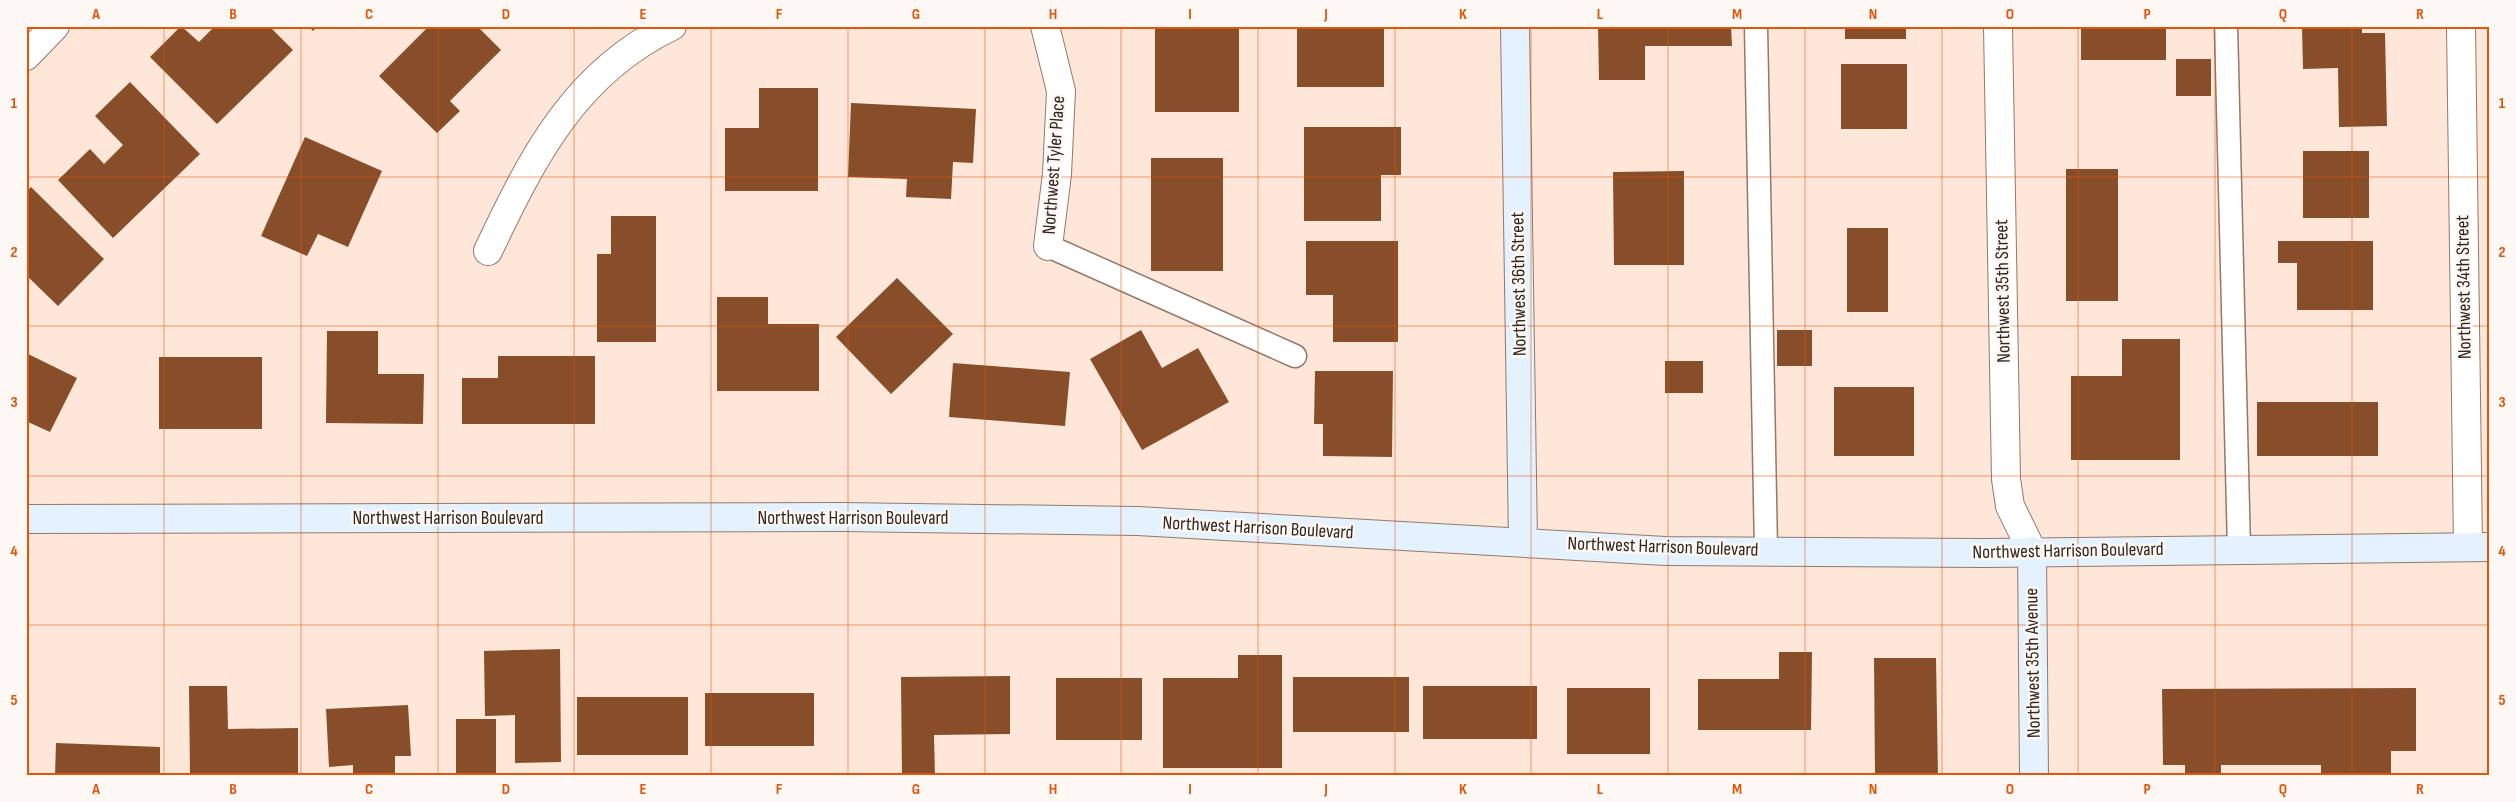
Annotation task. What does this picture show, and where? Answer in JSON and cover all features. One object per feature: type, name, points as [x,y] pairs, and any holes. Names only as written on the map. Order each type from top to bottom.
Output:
[{"type":"main road","name":"Northwest 36th Street","points":[[1515,26],[1522,542]]},
{"type":"main road","name":"Northwest Harrison Boulevard","points":[[26,519],[842,517],[1138,521],[1665,551],[1985,553],[2479,547]]},
{"type":"main road","name":"Northwest 35th Avenue","points":[[2032,551],[2034,776]]},
{"type":"street","points":[[26,56],[55,26]]},
{"type":"street","points":[[488,251],[516,193],[545,142],[580,93],[609,66],[654,35],[672,26]]},
{"type":"street","name":"Northwest Tyler Place","points":[[1045,26],[1060,91],[1057,174],[1048,246]]},
{"type":"street","name":"Northwest 35th Street","points":[[1998,26],[2006,479],[2010,506],[2032,551]]},
{"type":"street","name":"Northwest 34th Street","points":[[2461,26],[2479,547]]},
{"type":"lane","points":[[1756,26],[1766,551]]},
{"type":"lane","points":[[2226,26],[2239,549]]},
{"type":"lane","points":[[1048,246],[1294,356]]},
{"type":"building","points":[[181,26],[199,42],[215,26],[269,26],[293,50],[217,124],[150,57]]},
{"type":"building","points":[[308,26],[318,26],[313,31]]},
{"type":"building","points":[[429,26],[477,26],[501,50],[450,101],[460,111],[437,133],[379,76]]},
{"type":"building","points":[[1155,26],[1239,26],[1239,112],[1155,112]]},
{"type":"building","points":[[1297,26],[1384,26],[1384,87],[1297,87]]},
{"type":"building","points":[[1598,26],[1731,26],[1732,46],[1645,46],[1645,80],[1599,80]]},
{"type":"building","points":[[1845,26],[1906,26],[1906,39],[1845,39]]},
{"type":"building","points":[[2081,26],[2166,26],[2166,60],[2081,60]]},
{"type":"building","points":[[2302,26],[2362,26],[2362,33],[2385,33],[2387,126],[2339,127],[2338,68],[2303,69]]},
{"type":"building","points":[[2176,59],[2211,59],[2211,96],[2176,96]]},
{"type":"building","points":[[1841,64],[1907,64],[1907,129],[1841,129]]},
{"type":"building","points":[[130,82],[200,154],[113,238],[58,180],[90,149],[104,164],[123,145],[95,116]]},
{"type":"building","points":[[759,88],[818,88],[818,191],[725,191],[725,128],[759,128]]},
{"type":"building","points":[[851,103],[976,109],[973,163],[953,162],[951,199],[906,197],[907,179],[848,177]]},
{"type":"building","points":[[1304,127],[1401,127],[1401,175],[1381,175],[1381,221],[1304,221]]},
{"type":"building","points":[[305,137],[382,171],[348,247],[318,234],[307,256],[261,236]]},
{"type":"building","points":[[2303,151],[2369,151],[2369,218],[2303,218]]},
{"type":"building","points":[[1151,158],[1223,158],[1223,271],[1151,271]]},
{"type":"building","points":[[2066,169],[2118,169],[2118,301],[2066,301]]},
{"type":"building","points":[[1684,171],[1684,265],[1614,265],[1613,172]]},
{"type":"building","points":[[31,187],[104,259],[58,306],[26,275],[26,192]]},
{"type":"building","points":[[611,216],[656,216],[656,342],[597,342],[597,254],[611,254]]},
{"type":"building","points":[[1847,228],[1888,228],[1888,312],[1847,312]]},
{"type":"building","points":[[1306,241],[1398,241],[1398,342],[1333,342],[1333,295],[1306,295]]},
{"type":"building","points":[[2278,241],[2373,241],[2373,310],[2297,310],[2297,263],[2278,263]]},
{"type":"building","points":[[897,278],[953,334],[891,394],[836,337]]},
{"type":"building","points":[[717,297],[768,297],[768,324],[819,324],[819,391],[717,391]]},
{"type":"building","points":[[1141,330],[1162,368],[1198,348],[1229,402],[1142,450],[1090,359]]},
{"type":"building","points":[[1777,330],[1812,330],[1812,366],[1777,366]]},
{"type":"building","points":[[327,331],[378,331],[378,374],[424,374],[423,424],[326,423]]},
{"type":"building","points":[[2122,339],[2180,339],[2180,460],[2071,460],[2071,376],[2122,376]]},
{"type":"building","points":[[26,353],[77,378],[50,432],[28,422],[26,425]]},
{"type":"building","points":[[498,356],[595,356],[595,424],[462,424],[462,378],[498,378]]},
{"type":"building","points":[[159,357],[262,357],[262,429],[159,429]]},
{"type":"building","points":[[1665,361],[1703,361],[1703,393],[1665,393]]},
{"type":"building","points":[[953,363],[1070,372],[1065,426],[949,417]]},
{"type":"building","points":[[1315,371],[1393,371],[1392,457],[1323,456],[1323,424],[1314,424]]},
{"type":"building","points":[[1834,387],[1914,387],[1914,456],[1834,456]]},
{"type":"building","points":[[2257,402],[2378,402],[2378,456],[2257,456]]},
{"type":"building","points":[[560,649],[561,762],[515,763],[515,715],[485,716],[484,651]]},
{"type":"building","points":[[1779,652],[1812,652],[1811,730],[1698,730],[1698,679],[1779,679]]},
{"type":"building","points":[[1238,655],[1282,655],[1282,768],[1163,768],[1163,678],[1238,678]]},
{"type":"building","points":[[1874,658],[1936,658],[1938,776],[1875,776]]},
{"type":"building","points":[[1010,676],[1010,734],[934,735],[935,776],[902,776],[901,677]]},
{"type":"building","points":[[1293,677],[1409,677],[1409,732],[1293,732]]},
{"type":"building","points":[[1056,678],[1142,678],[1142,740],[1056,740]]},
{"type":"building","points":[[189,686],[227,686],[228,729],[298,728],[298,776],[190,776]]},
{"type":"building","points":[[1423,686],[1537,686],[1537,739],[1423,739]]},
{"type":"building","points":[[1567,688],[1650,688],[1650,754],[1567,754]]},
{"type":"building","points":[[2416,688],[2416,751],[2391,751],[2391,776],[2321,776],[2321,765],[2221,765],[2221,776],[2185,776],[2185,765],[2163,765],[2162,689]]},
{"type":"building","points":[[705,693],[814,693],[814,746],[705,746]]},
{"type":"building","points":[[577,697],[688,697],[688,755],[577,755]]},
{"type":"building","points":[[408,705],[411,756],[395,756],[395,776],[353,776],[353,765],[329,767],[326,709]]},
{"type":"building","points":[[456,719],[496,719],[496,776],[456,776]]},
{"type":"building","points":[[56,743],[160,747],[160,776],[55,776]]}]
